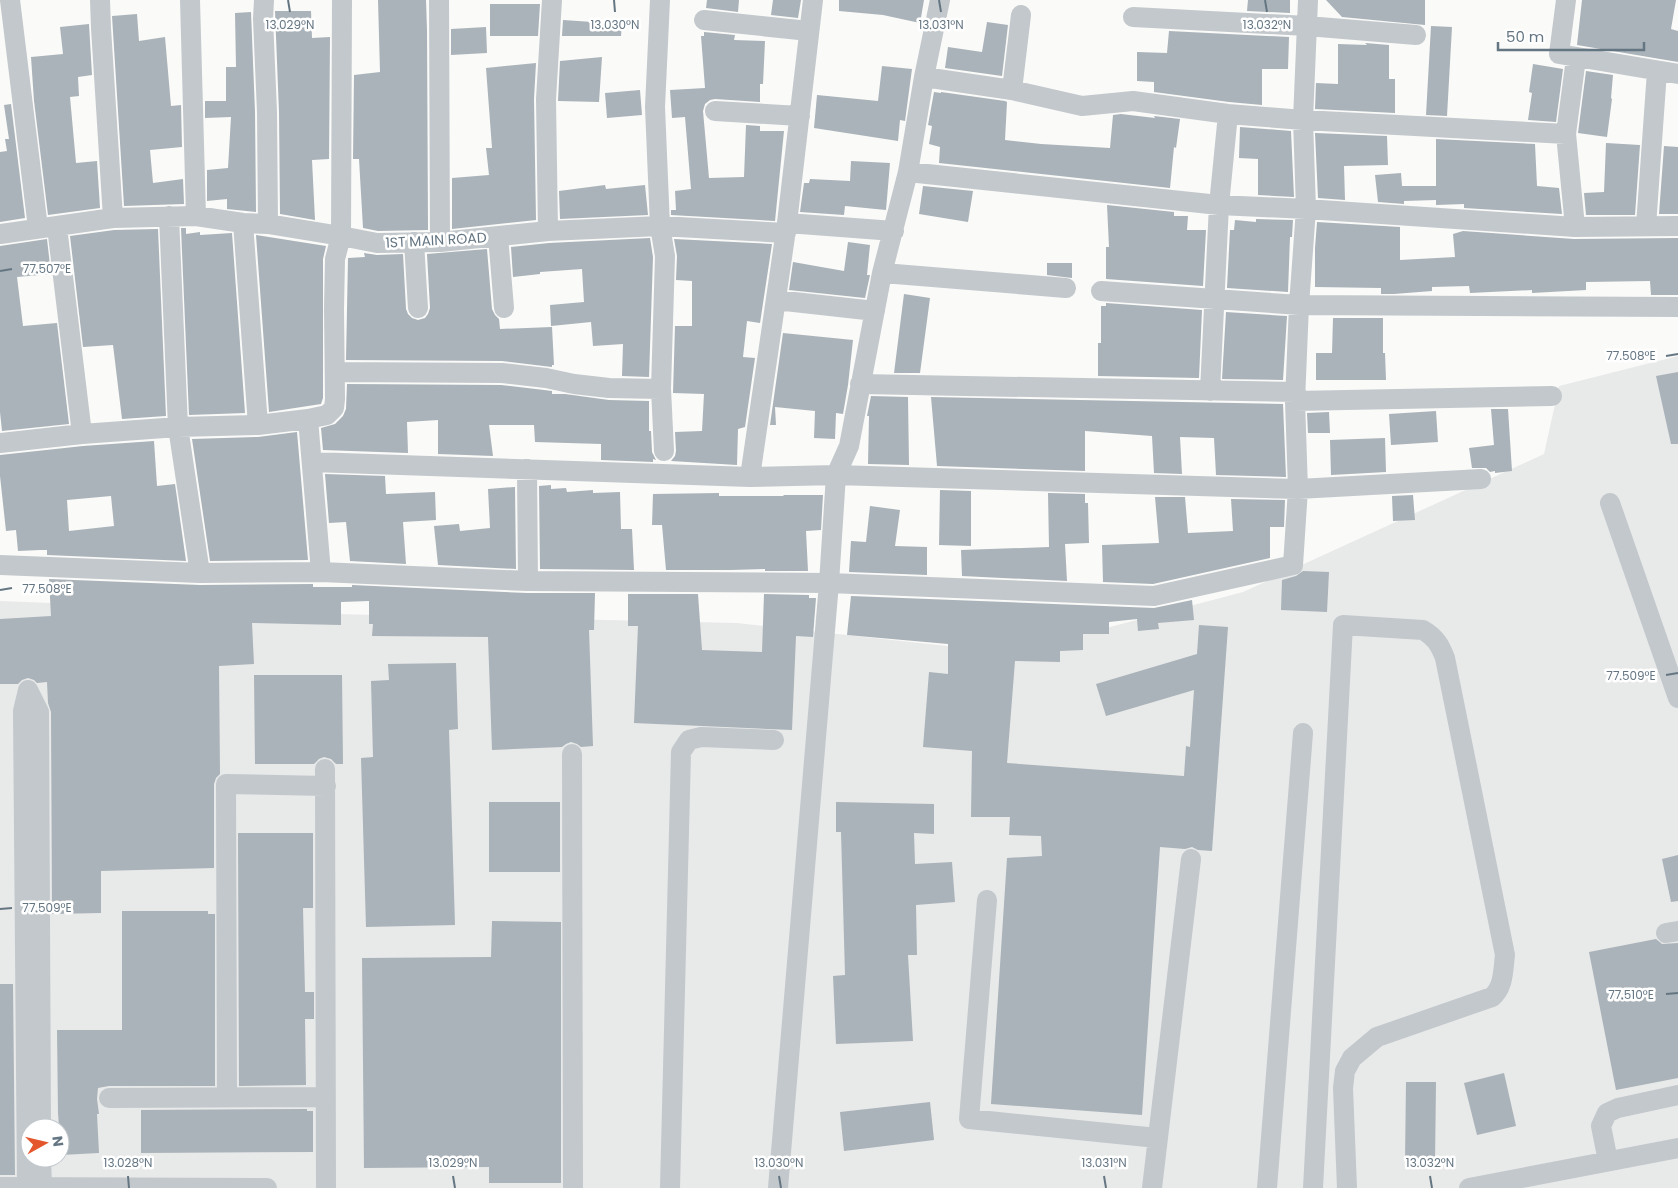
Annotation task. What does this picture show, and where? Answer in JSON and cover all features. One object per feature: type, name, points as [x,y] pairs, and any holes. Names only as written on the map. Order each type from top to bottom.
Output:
[{"type":"street","points":[[10,0],[82,434]]},
{"type":"street","points":[[100,0],[100,28],[113,218]]},
{"type":"street","points":[[190,0],[196,216]]},
{"type":"street","points":[[264,0],[268,224]]},
{"type":"street","points":[[0,443],[82,434],[178,427],[258,425],[327,415],[334,408],[335,259],[341,236],[342,0]]},
{"type":"street","points":[[439,0],[440,242]]},
{"type":"street","points":[[548,231],[546,99],[552,0]]},
{"type":"street","points":[[660,0],[655,107],[660,226],[664,256],[661,389],[664,451]]},
{"type":"street","points":[[750,477],[786,228],[813,0]]},
{"type":"street","points":[[778,1188],[829,583],[836,476],[848,446],[883,274],[908,172],[924,77],[940,0]]},
{"type":"street","points":[[0,565],[200,573],[321,572],[528,581],[829,583],[1154,596],[1293,565],[1298,489],[1296,397],[1299,305],[1306,209],[1302,120],[1308,0]]},
{"type":"street","points":[[1566,0],[1559,54],[1678,74]]},
{"type":"street","points":[[1012,90],[1022,15]]},
{"type":"street","points":[[1133,17],[1307,26],[1416,35]]},
{"type":"street","points":[[704,20],[809,31]]},
{"type":"street","points":[[1575,227],[1566,134],[1576,58]]},
{"type":"street","points":[[1646,226],[1657,70]]},
{"type":"street","points":[[924,77],[1012,90],[1082,106],[1133,101],[1228,114],[1302,120],[1566,134]]},
{"type":"street","points":[[716,111],[800,116]]},
{"type":"street","points":[[1210,391],[1219,205],[1228,114]]},
{"type":"street","points":[[908,172],[1219,205],[1575,227],[1678,226]]},
{"type":"street","points":[[169,216],[178,427],[200,573]]},
{"type":"street","name":"1ST MAIN ROAD","points":[[0,234],[113,218],[169,216],[196,216],[244,223],[268,224],[377,243],[440,242],[548,231],[660,226],[894,231]]},
{"type":"street","points":[[244,223],[258,425]]},
{"type":"street","points":[[498,236],[504,308]]},
{"type":"street","points":[[414,242],[418,308]]},
{"type":"street","points":[[883,274],[1066,288]]},
{"type":"street","points":[[1100,291],[1299,305],[1678,307]]},
{"type":"street","points":[[776,300],[876,311]]},
{"type":"street","points":[[335,372],[502,373],[609,388],[661,389]]},
{"type":"street","points":[[860,384],[1210,391],[1296,397],[1552,396]]},
{"type":"street","points":[[308,419],[321,572]]},
{"type":"street","points":[[312,462],[750,477],[836,476],[1298,489],[1481,479]]},
{"type":"street","points":[[527,469],[528,581]]},
{"type":"street","points":[[1610,503],[1678,698]]},
{"type":"street","points":[[1313,1188],[1343,625],[1423,630],[1434,636],[1445,658],[1505,955],[1502,983],[1498,993],[1492,997],[1377,1037],[1352,1058],[1345,1071],[1343,1088],[1347,1188]]},
{"type":"street","points":[[32,1118],[23,711],[28,690],[39,712],[41,1118]]},
{"type":"street","points":[[1267,1188],[1303,733]]},
{"type":"street","points":[[670,1188],[681,752],[689,740],[701,737],[774,740]]},
{"type":"street","points":[[572,754],[573,1188]]},
{"type":"street","points":[[227,1097],[226,784],[326,777],[326,1188]]},
{"type":"street","points":[[1152,1188],[1191,859]]},
{"type":"street","points":[[987,900],[970,1119],[1157,1138]]},
{"type":"street","points":[[1608,1161],[1601,1126],[1607,1114],[1618,1108],[1678,1095]]},
{"type":"street","points":[[109,1098],[326,1098]]},
{"type":"street","points":[[1469,1188],[1678,1148]]},
{"type":"street","points":[[34,1168],[34,1187]]},
{"type":"street","points":[[34,1187],[39,1168]]},
{"type":"street","points":[[0,1187],[267,1188]]},
{"type":"shaded area","points":[[1678,356],[1678,1188],[0,1188],[0,601],[335,614],[737,623],[1011,653],[1243,592],[1544,454],[1559,386]]},
{"type":"building","points":[[378,0],[426,0],[428,230],[378,231],[363,228],[359,159],[353,159],[354,75],[380,72]]},
{"type":"building","points":[[707,0],[739,0],[738,12],[706,8]]},
{"type":"building","points":[[773,0],[801,0],[798,18],[771,15]]},
{"type":"building","points":[[839,0],[924,0],[920,23],[883,15],[839,11]]},
{"type":"building","points":[[1248,0],[1290,0],[1290,13],[1247,11]]},
{"type":"building","points":[[1326,0],[1425,0],[1425,25],[1342,17]]},
{"type":"building","points":[[1582,0],[1676,0],[1671,29],[1678,31],[1678,62],[1577,45]]},
{"type":"building","points":[[490,4],[540,4],[538,36],[490,36]]},
{"type":"building","points":[[275,11],[311,11],[312,38],[330,37],[329,159],[312,160],[315,220],[280,214],[279,112]]},
{"type":"building","points":[[251,12],[256,212],[227,209],[227,199],[207,201],[207,170],[228,168],[231,117],[205,118],[205,101],[226,101],[226,67],[236,67],[235,13]]},
{"type":"building","points":[[137,14],[139,41],[165,37],[171,106],[181,105],[182,147],[150,150],[153,183],[183,179],[184,204],[124,206],[112,16]]},
{"type":"building","points":[[563,20],[622,24],[621,36],[562,36]]},
{"type":"building","points":[[987,22],[1008,25],[1002,76],[945,68],[948,47],[982,52]]},
{"type":"building","points":[[89,24],[92,75],[78,77],[79,96],[70,97],[76,163],[97,161],[100,208],[48,215],[34,101],[31,57],[63,54],[60,27]]},
{"type":"building","points":[[1431,26],[1452,27],[1447,116],[1426,115]]},
{"type":"building","points":[[486,27],[487,53],[451,55],[451,29]]},
{"type":"building","points":[[1169,31],[1289,37],[1288,69],[1262,69],[1262,105],[1154,92],[1154,82],[1137,81],[1137,52],[1167,53]]},
{"type":"building","points":[[704,32],[735,35],[734,40],[765,41],[763,84],[760,84],[760,102],[715,99],[705,104],[703,111],[709,178],[744,177],[746,125],[760,126],[760,131],[784,131],[775,221],[671,215],[671,210],[676,210],[675,191],[691,189],[685,117],[672,118],[670,90],[705,88],[701,36],[704,36]]},
{"type":"building","points":[[1365,43],[1389,45],[1389,79],[1395,79],[1395,113],[1315,109],[1316,83],[1338,84],[1338,44],[1367,45]]},
{"type":"building","points":[[602,57],[599,102],[558,101],[560,61]]},
{"type":"building","points":[[536,63],[534,99],[536,220],[452,229],[452,178],[489,175],[486,148],[492,148],[486,68]]},
{"type":"building","points":[[1533,64],[1563,69],[1556,122],[1528,120],[1532,93],[1529,92]]},
{"type":"building","points":[[882,66],[912,69],[905,121],[900,120],[898,141],[814,128],[817,95],[878,101]]},
{"type":"building","points":[[1586,71],[1613,75],[1607,137],[1578,133]]},
{"type":"building","points":[[640,90],[642,115],[607,118],[605,93]]},
{"type":"building","points":[[934,92],[1005,101],[1007,102],[1005,140],[1041,144],[1110,148],[1113,115],[1180,119],[1176,148],[1174,147],[1170,188],[939,163],[940,147],[929,144],[932,126],[928,125]]},
{"type":"building","points":[[11,104],[25,218],[0,222],[0,152],[7,151],[5,139],[9,139],[4,105]]},
{"type":"building","points":[[1240,127],[1291,131],[1294,197],[1258,195],[1258,159],[1239,158]]},
{"type":"building","points":[[1315,133],[1387,136],[1388,165],[1344,166],[1345,200],[1318,198]]},
{"type":"building","points":[[1436,139],[1535,144],[1537,186],[1559,188],[1562,214],[1464,208],[1464,204],[1436,205],[1436,200],[1404,201],[1404,204],[1378,202],[1375,175],[1401,173],[1402,186],[1436,186]]},
{"type":"building","points":[[1606,143],[1640,145],[1635,215],[1586,215],[1584,193],[1604,192]]},
{"type":"building","points":[[1664,146],[1678,147],[1678,214],[1659,214]]},
{"type":"building","points":[[851,161],[890,163],[886,210],[845,206],[844,215],[800,212],[804,183],[809,183],[810,179],[850,181]]},
{"type":"building","points":[[605,185],[606,189],[645,185],[648,215],[560,219],[559,191]]},
{"type":"building","points":[[923,186],[973,191],[968,222],[919,214]]},
{"type":"building","points":[[1107,205],[1174,212],[1174,216],[1188,216],[1187,230],[1206,230],[1203,286],[1106,279],[1106,247],[1109,247]]},
{"type":"building","points":[[1256,219],[1293,220],[1292,237],[1290,237],[1288,292],[1227,288],[1230,230],[1234,230],[1235,220],[1256,222]]},
{"type":"building","points":[[1317,222],[1400,227],[1400,260],[1455,257],[1453,234],[1463,231],[1574,239],[1678,238],[1678,295],[1651,295],[1650,281],[1586,282],[1586,290],[1532,293],[1532,290],[1470,293],[1469,286],[1432,287],[1432,291],[1394,294],[1381,294],[1381,288],[1315,287]]},
{"type":"building","points":[[181,228],[186,228],[186,234],[200,232],[200,235],[232,233],[245,413],[189,415]]},
{"type":"building","points":[[158,229],[166,416],[122,419],[113,345],[83,347],[70,236],[114,230]]},
{"type":"building","points":[[256,235],[326,246],[323,259],[323,398],[321,404],[269,412]]},
{"type":"building","points":[[650,238],[653,257],[649,377],[622,376],[623,344],[593,346],[591,322],[551,326],[550,305],[584,302],[582,269],[540,272],[540,274],[513,277],[511,247],[549,243]]},
{"type":"building","points":[[47,239],[51,274],[17,277],[23,326],[57,323],[69,424],[2,431],[0,412],[0,246]]},
{"type":"building","points":[[674,239],[772,244],[760,323],[747,321],[743,357],[755,358],[745,427],[738,429],[737,465],[671,461],[676,451],[675,432],[702,431],[704,394],[673,393],[675,326],[692,326],[692,281],[676,280],[677,256]]},
{"type":"building","points":[[848,242],[870,245],[867,275],[870,275],[865,298],[789,290],[793,262],[844,271]]},
{"type":"building","points":[[487,249],[492,309],[499,319],[500,329],[552,327],[554,365],[552,367],[502,361],[346,360],[348,258],[365,257],[364,253],[377,255],[403,254],[406,309],[412,318],[418,320],[425,318],[430,308],[427,254]]},
{"type":"building","points":[[1047,263],[1072,263],[1072,278],[1047,275]]},
{"type":"building","points":[[904,294],[930,298],[920,373],[894,373]]},
{"type":"building","points":[[1106,303],[1202,310],[1199,378],[1098,376],[1098,343],[1101,343],[1101,306],[1106,306]]},
{"type":"building","points":[[1226,312],[1287,316],[1283,380],[1222,379]]},
{"type":"building","points":[[1333,318],[1383,318],[1383,353],[1385,353],[1386,380],[1316,380],[1316,353],[1332,353]]},
{"type":"building","points":[[783,333],[853,340],[843,414],[836,413],[835,439],[814,438],[815,411],[775,407],[776,425],[770,425]]},
{"type":"building","points":[[1678,372],[1678,444],[1671,444],[1656,376]]},
{"type":"building","points":[[347,384],[501,385],[552,391],[552,394],[609,400],[649,401],[649,431],[651,431],[652,452],[656,460],[653,459],[653,462],[601,460],[601,444],[535,442],[534,425],[489,425],[493,456],[438,454],[438,420],[407,422],[408,453],[323,450],[321,428],[335,424],[343,416],[346,409]]},
{"type":"building","points":[[871,396],[908,397],[909,465],[868,464],[869,416],[867,416]]},
{"type":"building","points":[[931,397],[1283,404],[1286,477],[1216,475],[1214,438],[1180,437],[1182,474],[1154,473],[1152,436],[1085,431],[1085,471],[937,466]]},
{"type":"building","points":[[1491,409],[1508,409],[1512,471],[1495,473],[1495,471],[1490,472],[1486,468],[1472,468],[1469,448],[1494,445]]},
{"type":"building","points":[[1436,411],[1438,442],[1391,445],[1389,414]]},
{"type":"building","points":[[1329,412],[1330,433],[1308,433],[1307,413]]},
{"type":"building","points":[[297,432],[308,560],[210,561],[192,439],[258,437]]},
{"type":"building","points":[[1385,438],[1386,472],[1331,475],[1330,440]]},
{"type":"building","points":[[154,441],[157,486],[175,484],[186,561],[47,555],[47,550],[18,551],[16,530],[6,531],[0,476],[0,455]],"holes":[[[111,496],[114,526],[69,531],[67,500]]]},
{"type":"building","points":[[325,474],[385,476],[386,494],[435,492],[436,520],[403,522],[406,564],[350,561],[346,522],[329,523]]},
{"type":"building","points":[[551,485],[551,489],[566,488],[567,492],[593,490],[593,493],[620,492],[621,529],[632,529],[634,570],[540,569],[539,486]]},
{"type":"building","points":[[515,487],[516,569],[438,565],[434,526],[459,524],[460,531],[490,528],[488,489]]},
{"type":"building","points":[[940,490],[971,491],[971,546],[939,545]]},
{"type":"building","points":[[719,493],[719,496],[823,495],[821,530],[806,531],[808,571],[765,571],[765,569],[666,570],[662,525],[652,525],[653,494]]},
{"type":"building","points":[[1048,493],[1085,494],[1085,503],[1088,503],[1089,543],[1065,544],[1067,581],[962,576],[961,550],[1049,547]]},
{"type":"building","points":[[1413,495],[1415,520],[1393,521],[1392,496]]},
{"type":"building","points":[[1155,497],[1185,497],[1188,533],[1233,531],[1231,499],[1285,500],[1284,527],[1270,527],[1270,558],[1153,584],[1103,582],[1102,545],[1159,543]]},
{"type":"building","points":[[870,506],[900,510],[895,546],[927,547],[927,575],[849,572],[851,541],[866,542]]},
{"type":"building","points":[[1303,571],[1329,572],[1327,612],[1281,610],[1282,580],[1296,576]]},
{"type":"building","points":[[49,579],[200,585],[313,584],[313,587],[352,587],[352,585],[527,593],[595,593],[594,630],[589,630],[593,746],[581,747],[571,742],[562,747],[492,750],[488,637],[372,636],[373,624],[369,624],[369,601],[341,602],[341,625],[252,623],[254,664],[219,666],[220,774],[214,784],[214,868],[101,871],[101,913],[52,914],[51,712],[48,703],[47,682],[37,683],[28,678],[18,684],[0,684],[0,619],[51,616]]},
{"type":"building","points":[[628,594],[698,594],[702,650],[762,652],[764,594],[809,595],[809,598],[816,598],[813,637],[796,636],[792,730],[634,723],[638,626],[628,626]]},
{"type":"building","points":[[851,596],[1154,608],[1192,600],[1194,620],[1158,623],[1159,629],[1138,631],[1137,619],[1109,622],[1109,634],[1083,634],[1083,650],[1060,651],[1060,662],[1015,661],[1007,763],[1184,776],[1186,746],[1190,747],[1194,690],[1106,716],[1096,684],[1197,654],[1199,625],[1228,627],[1212,851],[1198,850],[1192,847],[1185,849],[1160,847],[1142,1115],[991,1104],[1007,858],[1042,856],[1041,836],[1009,835],[1010,817],[971,817],[972,751],[923,747],[929,672],[948,674],[948,644],[847,635]]},
{"type":"building","points":[[456,663],[458,729],[449,730],[455,925],[366,927],[361,758],[373,757],[371,681],[389,680],[388,664]]},
{"type":"building","points":[[254,675],[342,675],[343,764],[336,764],[331,759],[324,757],[314,764],[255,764]]},
{"type":"building","points":[[489,802],[560,802],[560,872],[489,872]]},
{"type":"building","points":[[836,802],[934,804],[934,834],[914,833],[915,864],[952,862],[955,902],[916,905],[917,955],[908,955],[913,1041],[836,1044],[833,976],[845,975],[841,832],[836,832]]},
{"type":"building","points":[[238,833],[313,833],[313,908],[303,908],[305,992],[314,992],[314,1019],[305,1019],[306,1085],[239,1086]]},
{"type":"building","points":[[1678,855],[1678,901],[1671,902],[1662,859]]},
{"type":"building","points":[[122,911],[208,911],[208,914],[215,914],[215,1086],[109,1086],[98,1088],[99,1153],[70,1155],[70,1118],[58,1118],[57,1030],[122,1030]]},
{"type":"building","points":[[492,921],[561,922],[561,1183],[489,1183],[489,1167],[364,1168],[362,958],[491,957]]},
{"type":"building","points":[[1656,939],[1662,944],[1678,943],[1678,1078],[1616,1090],[1589,952]]},
{"type":"building","points":[[0,984],[13,984],[15,1175],[0,1175]]},
{"type":"building","points":[[1504,1073],[1516,1126],[1477,1135],[1464,1083]]},
{"type":"building","points":[[1406,1082],[1436,1082],[1435,1162],[1405,1162]]},
{"type":"building","points":[[930,1102],[934,1140],[844,1151],[840,1112]]},
{"type":"building","points":[[307,1109],[307,1111],[313,1111],[313,1152],[141,1153],[141,1110]]}]
